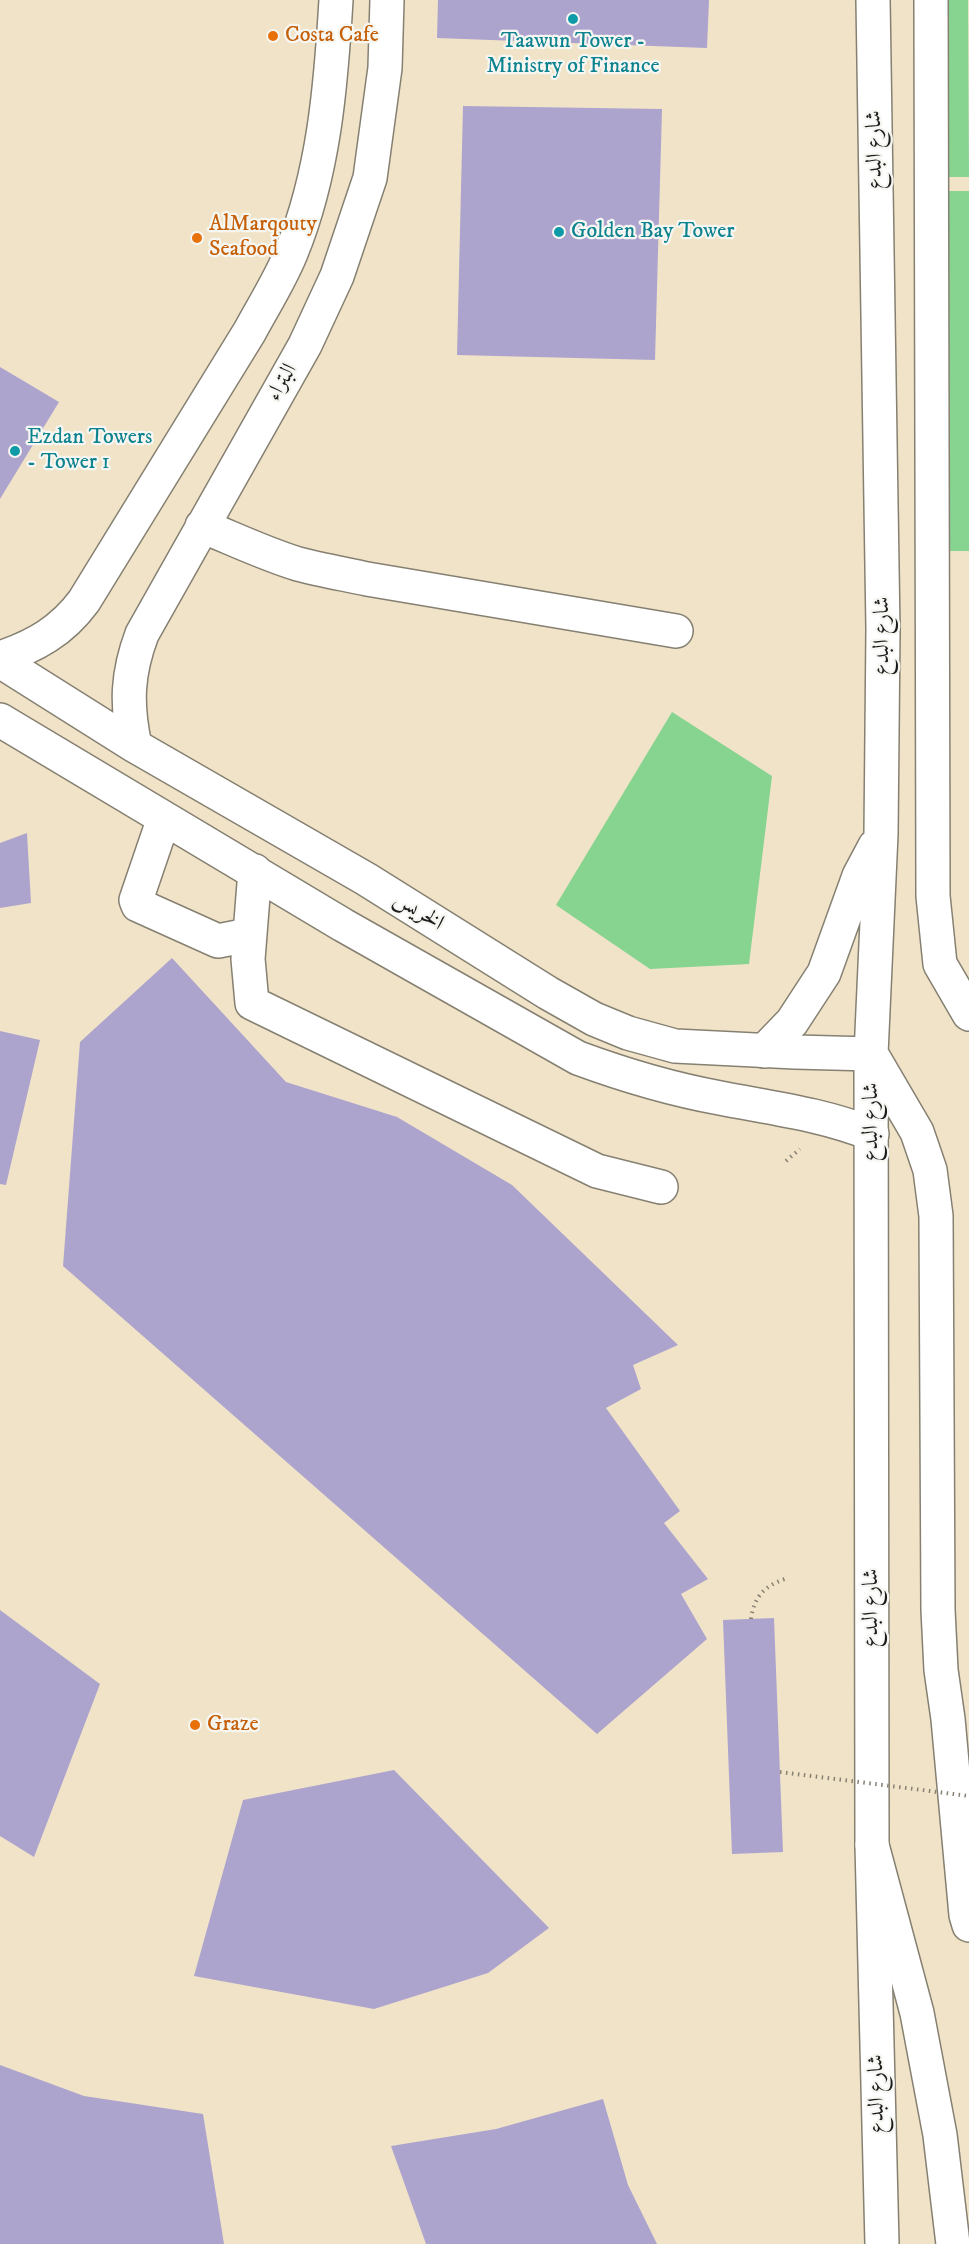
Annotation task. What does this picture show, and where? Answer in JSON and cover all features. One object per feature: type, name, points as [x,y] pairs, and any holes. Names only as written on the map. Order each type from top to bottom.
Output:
[{"type":"main road","points":[[0,659],[56,632],[78,609],[275,287],[291,254],[309,202],[319,160],[332,67],[336,0]]},
{"type":"main road","name":"البتراء","points":[[135,746],[128,700],[134,655],[152,613],[305,345],[330,294],[348,247],[370,178],[385,68],[387,0]]},
{"type":"main road","name":"شارع البدع","points":[[873,0],[884,629],[881,834],[871,1054],[872,1845],[881,2242]]},
{"type":"main road","points":[[931,0],[933,896],[940,964],[969,1014]]},
{"type":"main road","points":[[202,526],[299,564],[676,631]]},
{"type":"main road","name":"الخريس","points":[[0,659],[135,746],[366,879],[548,993],[594,1019],[628,1033],[675,1046],[871,1054]]},
{"type":"main road","points":[[0,720],[343,925],[578,1058],[667,1086],[822,1117],[872,1134]]},
{"type":"main road","points":[[164,818],[136,900],[138,905],[218,940],[238,937],[250,932]]},
{"type":"main road","points":[[764,1051],[792,1022],[824,973],[843,926],[859,876],[881,834]]},
{"type":"main road","points":[[255,871],[248,959],[252,1003],[597,1171],[661,1187]]},
{"type":"main road","points":[[871,1054],[917,1132],[930,1170],[936,1216],[938,1610],[941,1670],[948,1719],[966,1916],[969,1924]]},
{"type":"main road","points":[[872,1845],[917,2013],[940,2135],[953,2244]]},
{"type":"path","points":[[751,1619],[753,1605],[760,1592],[772,1583],[785,1579]]},
{"type":"path","points":[[780,1772],[969,1796]]},
{"type":"green space","points":[[919,0],[968,0],[969,177],[921,177]]},
{"type":"green space","points":[[922,191],[969,191],[969,551],[922,551]]},
{"type":"green space","points":[[672,712],[772,776],[749,964],[650,969],[556,905]]},
{"type":"building","name":"Taawun Tower - Ministry of Finance","points":[[438,0],[709,0],[707,48],[437,38]]},
{"type":"building","name":"Golden Bay Tower","points":[[463,106],[662,109],[655,360],[457,355]]},
{"type":"building","name":"Ezdan Towers - Tower 1","points":[[0,367],[59,402],[0,499]]},
{"type":"building","points":[[27,833],[31,903],[0,908],[0,843]]},
{"type":"building","points":[[172,958],[286,1082],[397,1117],[512,1185],[678,1345],[633,1365],[641,1389],[606,1408],[680,1511],[664,1523],[708,1579],[681,1594],[707,1639],[597,1734],[63,1266],[80,1042]]},
{"type":"building","points":[[0,1031],[40,1040],[6,1185],[0,1184]]},
{"type":"building","points":[[0,1610],[100,1684],[34,1857],[0,1836]]},
{"type":"building","points":[[774,1618],[783,1852],[732,1854],[723,1620]]},
{"type":"building","points":[[394,1770],[549,1928],[488,1973],[374,2009],[194,1976],[243,1800]]},
{"type":"building","points":[[0,2065],[84,2096],[203,2114],[224,2244],[0,2244]]},
{"type":"building","points":[[603,2099],[628,2185],[657,2244],[426,2244],[391,2146],[496,2129]]},
{"type":"place","name":"Taawun Tower - Ministry of Finance","points":[[573,19]]},
{"type":"place","name":"Costa Cafe","points":[[273,36]]},
{"type":"place","name":"Golden Bay Tower","points":[[559,232]]},
{"type":"place","name":"AlMarqouty Seafood","points":[[197,238]]},
{"type":"place","name":"Ezdan Towers - Tower 1","points":[[15,451]]},
{"type":"place","name":"Graze","points":[[195,1725]]}]
